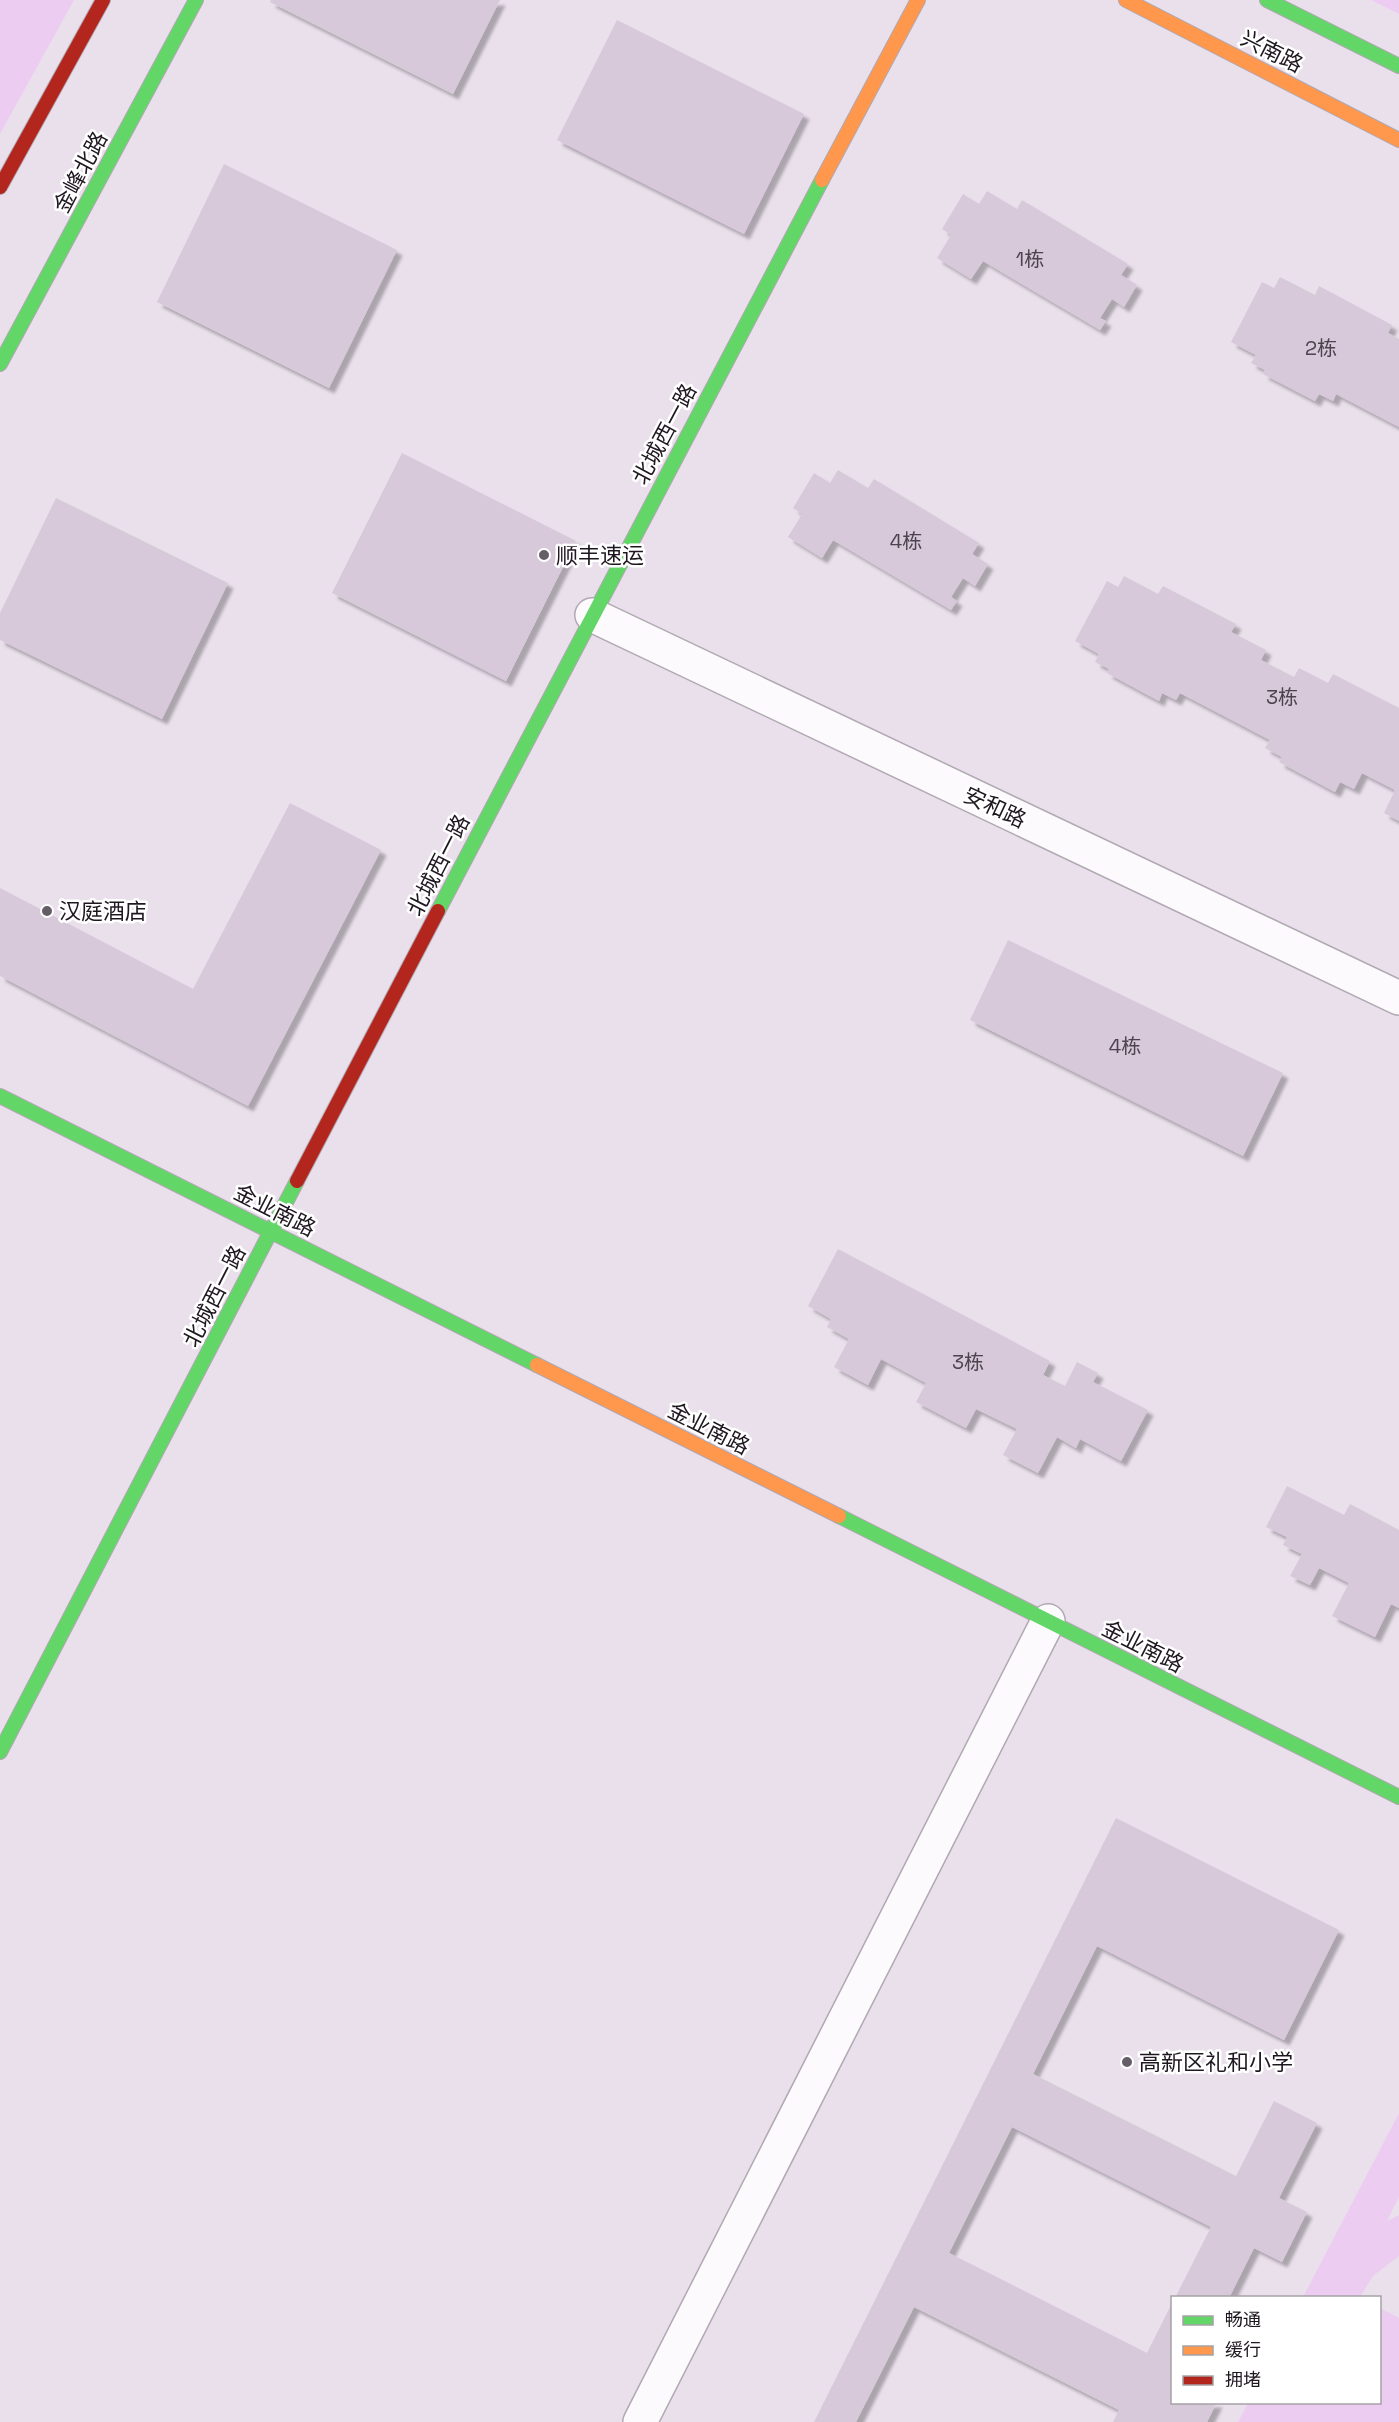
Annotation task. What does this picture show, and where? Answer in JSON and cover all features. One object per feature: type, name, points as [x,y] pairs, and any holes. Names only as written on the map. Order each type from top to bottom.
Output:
[{"type":"street","points":[[0,187],[103,0]]},
{"type":"street","name":"金峰北路","points":[[0,364],[196,0]]},
{"type":"street","name":"北城西一路","points":[[0,1752],[592,615],[918,0]]},
{"type":"street","name":"兴南路","points":[[1126,0],[1399,140]]},
{"type":"street","name":"兴南路","points":[[1267,0],[1399,66]]},
{"type":"street","name":"安和路","points":[[592,615],[1399,999]]},
{"type":"street","name":"金业南路","points":[[0,1096],[1399,1797]]},
{"type":"street","points":[[640,2422],[1048,1621]]},
{"type":"shaded area","points":[[0,0],[74,0],[0,134]]},
{"type":"shaded area","points":[[1371,0],[1399,0],[1399,14]]},
{"type":"shaded area","points":[[1399,2113],[1399,2197],[1387,2221],[1399,2215],[1399,2256],[1373,2276],[1361,2296],[1304,2296]]},
{"type":"shaded area","points":[[1381,2309],[1399,2318],[1399,2422],[1238,2422],[1247,2404],[1381,2404]]},
{"type":"building","points":[[271,0],[500,0],[453,94],[270,2]]},
{"type":"building","points":[[617,20],[804,114],[744,234],[557,140]]},
{"type":"building","points":[[224,164],[397,250],[329,388],[157,302]]},
{"type":"building","points":[[987,191],[1017,209],[1022,200],[1128,264],[1121,275],[1137,285],[1124,307],[1112,299],[1100,318],[1106,321],[1100,330],[983,261],[971,279],[937,258],[951,235],[942,229],[963,194],[979,204]]},
{"type":"building","points":[[1280,277],[1315,295],[1319,286],[1392,325],[1388,333],[1399,339],[1399,427],[1336,394],[1333,401],[1319,394],[1315,401],[1263,374],[1265,370],[1251,363],[1256,355],[1231,342],[1262,282],[1274,288]]},
{"type":"building","points":[[402,453],[576,541],[506,681],[332,593]]},
{"type":"building","points":[[838,470],[868,488],[874,479],[979,543],[972,554],[988,564],[975,586],[963,578],[951,597],[957,601],[951,610],[833,540],[822,558],[788,537],[802,514],[793,508],[814,473],[830,483]]},
{"type":"building","points":[[56,498],[228,583],[162,719],[0,640],[0,613]]},
{"type":"building","points":[[1124,576],[1158,594],[1163,586],[1236,624],[1231,632],[1266,650],[1261,660],[1294,677],[1299,668],[1328,683],[1333,674],[1399,708],[1399,821],[1384,813],[1395,790],[1362,773],[1354,789],[1340,782],[1335,792],[1279,762],[1282,757],[1265,748],[1270,740],[1180,693],[1176,700],[1162,693],[1159,701],[1107,673],[1109,669],[1095,662],[1099,654],[1075,641],[1107,581],[1118,587]]},
{"type":"building","points":[[290,803],[381,850],[248,1106],[0,976],[0,888],[193,989]]},
{"type":"building","points":[[1008,940],[1283,1073],[1243,1156],[970,1020]]},
{"type":"building","points":[[838,1249],[1050,1361],[1043,1375],[1065,1386],[1077,1362],[1098,1373],[1093,1382],[1148,1410],[1121,1461],[1080,1439],[1076,1448],[1057,1437],[1038,1473],[1003,1455],[1017,1429],[976,1409],[966,1428],[916,1402],[926,1383],[881,1359],[868,1385],[834,1367],[849,1339],[827,1327],[831,1319],[808,1306]]},
{"type":"building","points":[[1287,1486],[1344,1515],[1350,1504],[1399,1530],[1399,1608],[1391,1604],[1375,1637],[1332,1616],[1349,1583],[1319,1568],[1310,1585],[1290,1576],[1302,1554],[1283,1545],[1287,1537],[1266,1527]]},
{"type":"building","points":[[1116,1818],[1339,1930],[1284,2040],[1097,1946],[1033,2074],[1236,2176],[1274,2101],[1317,2123],[1279,2198],[1307,2212],[1282,2262],[1254,2248],[1230,2296],[1176,2296],[1211,2227],[1012,2127],[949,2253],[1147,2353],[1171,2305],[1171,2404],[1216,2404],[1207,2422],[1113,2422],[1119,2410],[914,2307],[856,2422],[814,2422]]},
{"type":"traffic: fast","points":[[0,364],[196,0]]},
{"type":"traffic: fast","points":[[1267,0],[1399,66]]},
{"type":"traffic: fast","points":[[438,911],[822,180]]},
{"type":"traffic: fast","points":[[0,1096],[537,1365]]},
{"type":"traffic: fast","points":[[0,1752],[297,1181]]},
{"type":"traffic: fast","points":[[839,1516],[1399,1797]]},
{"type":"traffic: slow","points":[[822,180],[918,0]]},
{"type":"traffic: slow","points":[[1126,0],[1399,140]]},
{"type":"traffic: slow","points":[[537,1365],[839,1516]]},
{"type":"traffic: jam","points":[[0,187],[103,0]]},
{"type":"traffic: jam","points":[[297,1181],[438,911]]},
{"type":"place","name":"顺丰速运","points":[[544,555]]},
{"type":"place","name":"汉庭酒店","points":[[47,911]]},
{"type":"place","name":"高新区礼和小学","points":[[1127,2062]]}]
